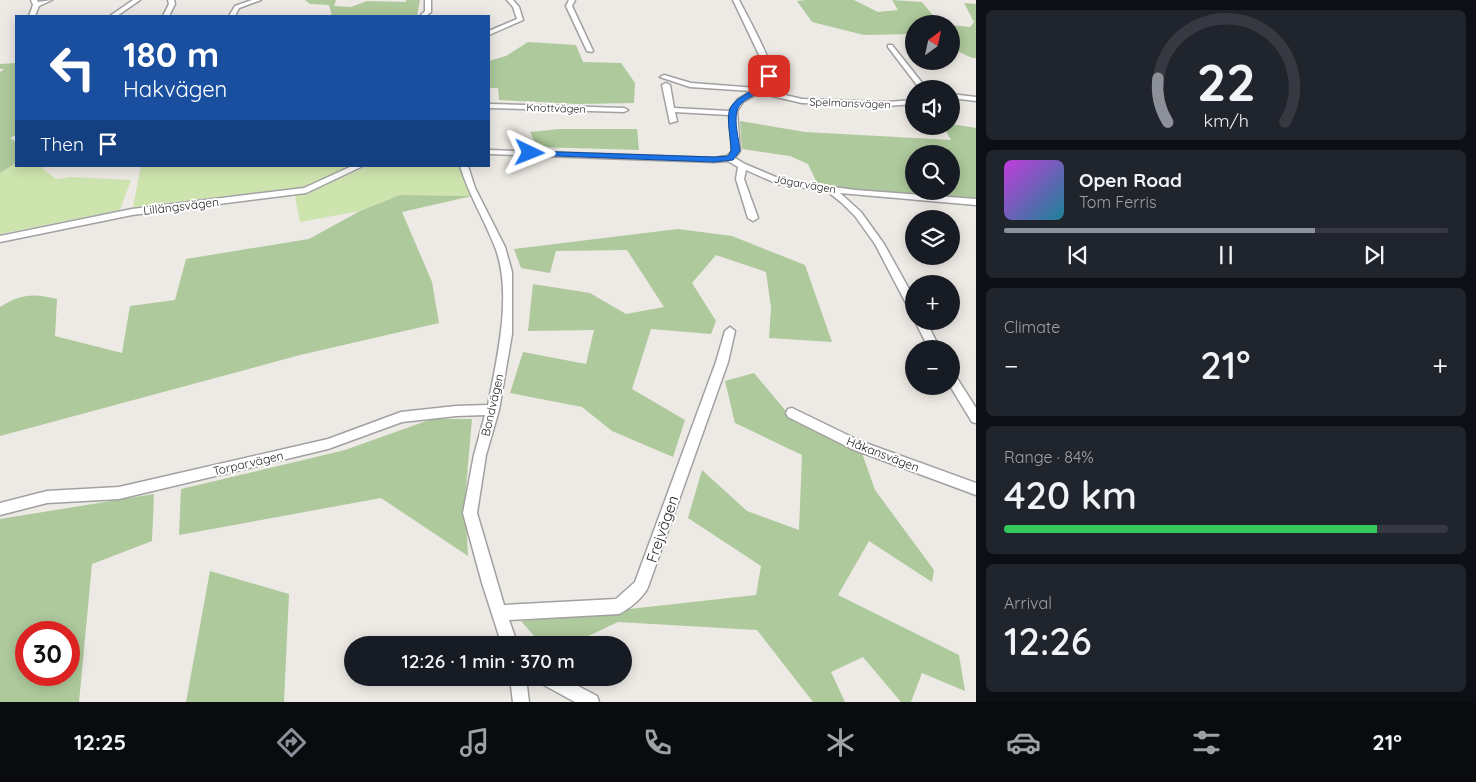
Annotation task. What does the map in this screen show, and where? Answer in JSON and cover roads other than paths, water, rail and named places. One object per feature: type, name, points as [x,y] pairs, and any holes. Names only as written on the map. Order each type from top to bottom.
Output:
[{"type":"street","points":[[32,15],[35,2],[49,0]]},
{"type":"street","points":[[114,15],[137,0]]},
{"type":"street","points":[[166,15],[172,4],[171,0]]},
{"type":"street","points":[[233,15],[237,7],[258,0]]},
{"type":"street","points":[[424,15],[428,12],[428,0]]},
{"type":"street","points":[[490,33],[520,20],[516,7],[510,0]]},
{"type":"street","points":[[572,0],[568,6],[590,51]]},
{"type":"street","points":[[490,152],[714,160],[730,158],[736,151],[733,113],[737,104],[758,91],[769,81],[764,59],[736,0]]},
{"type":"street","points":[[890,46],[917,80]]},
{"type":"street","name":"Spelmansvägen","points":[[664,77],[690,85],[758,91],[802,101],[887,104],[905,103]]},
{"type":"street","points":[[666,85],[672,110],[672,121]]},
{"type":"street","points":[[960,97],[976,99]]},
{"type":"street","name":"Knottvägen","points":[[490,106],[624,110]]},
{"type":"street","points":[[672,110],[733,113]]},
{"type":"street","name":"Jägarvägen","points":[[730,158],[742,166],[781,182],[854,193],[976,202]]},
{"type":"street","points":[[742,166],[740,179],[753,218]]},
{"type":"street","name":"Lillängsvägen","points":[[0,238],[132,212],[306,190],[357,167]]},
{"type":"street","name":"Bondvägen","points":[[464,167],[471,188],[500,247],[506,272],[507,334],[493,410],[480,455],[470,513],[507,636]]},
{"type":"street","points":[[825,188],[844,200],[857,212],[885,255],[905,292]]},
{"type":"street","name":"Frejvägen","points":[[500,613],[619,606],[641,587],[722,362],[730,331]]},
{"type":"street","points":[[960,392],[976,418]]},
{"type":"street","name":"Torparvägen","points":[[0,510],[47,497],[119,493],[328,444],[401,417],[456,411],[493,410]]},
{"type":"street","name":"Håkansvägen","points":[[792,413],[856,445],[976,489]]},
{"type":"street","points":[[519,686],[521,702]]},
{"type":"street","points":[[562,686],[591,702]]}]
